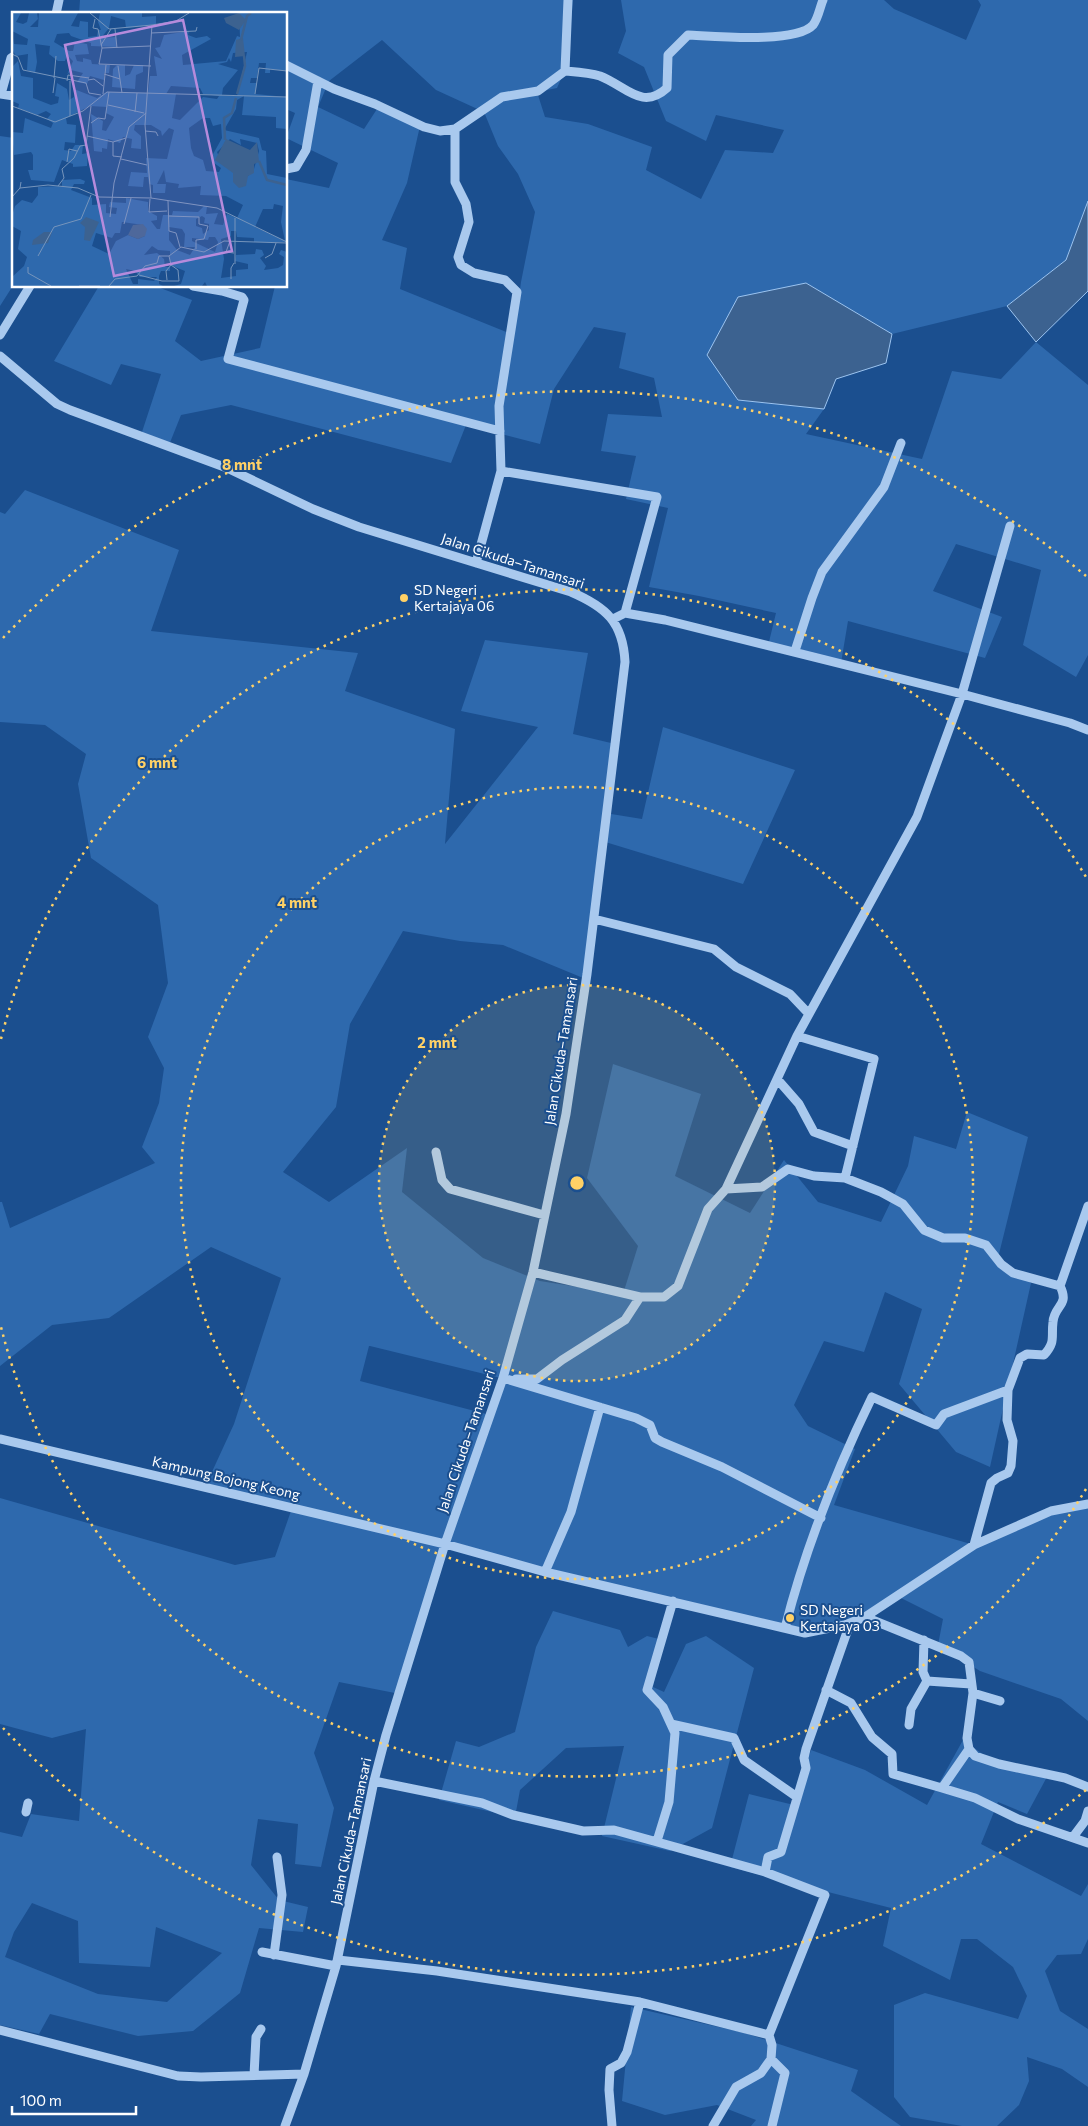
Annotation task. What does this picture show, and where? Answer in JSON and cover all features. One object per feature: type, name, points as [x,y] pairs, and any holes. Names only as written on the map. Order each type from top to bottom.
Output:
[{"type":"street","points":[[565,71],[568,0]]},
{"type":"street","points":[[288,66],[424,127],[440,131],[455,129],[502,97],[538,91],[565,71],[599,76],[641,98],[657,97],[667,88],[668,55],[688,35],[745,38],[797,34],[812,25],[823,0]]},
{"type":"street","points":[[1,94],[12,57]]},
{"type":"street","points":[[288,169],[296,167],[304,155],[318,81]]},
{"type":"street","points":[[455,129],[455,182],[466,204],[468,222],[458,257],[461,266],[474,273],[505,280],[518,292],[499,406],[501,471],[476,563]]},
{"type":"street","points":[[0,334],[29,288]]},
{"type":"street","points":[[205,288],[242,297],[244,300],[228,359],[500,432]]},
{"type":"street","name":"Jalan Cikuda–Tamansari","points":[[0,356],[57,404],[70,410],[227,468],[313,509],[359,527],[571,592],[600,606],[613,619],[621,634],[625,662],[594,919],[566,1114],[533,1272],[503,1378],[445,1544],[386,1735],[374,1781],[337,1963],[304,2074],[285,2126]]},
{"type":"street","points":[[795,652],[822,572],[884,488],[901,444]]},
{"type":"street","points":[[501,471],[657,497],[625,613]]},
{"type":"street","points":[[533,1272],[640,1297],[664,1297],[678,1286],[708,1209],[726,1189],[797,1036],[916,817],[962,694],[1010,526]]},
{"type":"street","points":[[613,619],[625,613],[665,620],[962,694],[1088,730]]},
{"type":"street","points":[[594,919],[714,949],[736,967],[790,994],[809,1014]]},
{"type":"street","points":[[797,1036],[874,1059],[845,1178]]},
{"type":"street","points":[[778,1080],[799,1104],[814,1132],[852,1146]]},
{"type":"street","points":[[436,1152],[442,1180],[450,1189],[544,1215]]},
{"type":"street","points":[[726,1189],[762,1187],[788,1169],[814,1176],[845,1178],[881,1192],[904,1204],[924,1230],[943,1238],[965,1238],[986,1245],[1001,1264],[1014,1273],[1060,1286]]},
{"type":"street","points":[[974,1545],[992,1483],[997,1478],[1008,1473],[1011,1466],[1013,1442],[1006,1420],[1008,1390],[1020,1358],[1028,1354],[1044,1355],[1049,1349],[1054,1337],[1054,1317],[1063,1303],[1064,1294],[1060,1286],[1088,1206]]},
{"type":"street","points":[[503,1378],[537,1379],[562,1360],[625,1320],[640,1297]]},
{"type":"street","points":[[503,1378],[636,1418],[650,1425],[655,1438],[662,1442],[722,1467],[821,1518]]},
{"type":"street","points":[[785,1628],[796,1584],[847,1448],[872,1397],[936,1424],[944,1414],[1008,1390]]},
{"type":"street","points":[[545,1572],[571,1512],[600,1407]]},
{"type":"street","name":"Kampung Bojong Keong","points":[[0,1439],[445,1544],[545,1572],[805,1633],[845,1625],[865,1617],[974,1545],[1051,1511],[1088,1504]]},
{"type":"street","points":[[657,1841],[669,1802],[675,1732],[663,1707],[647,1690],[673,1601]]},
{"type":"street","points":[[865,1617],[962,1656],[968,1662],[971,1670],[972,1689],[967,1738],[969,1749],[975,1756],[999,1764],[1065,1778],[1088,1787]]},
{"type":"street","points":[[765,1872],[768,1858],[781,1852],[806,1768],[804,1758],[806,1749],[846,1632],[845,1625]]},
{"type":"street","points":[[924,1640],[923,1672],[927,1681]]},
{"type":"street","points":[[927,1681],[972,1689],[1000,1701]]},
{"type":"street","points":[[909,1725],[911,1709],[927,1681]]},
{"type":"street","points":[[826,1690],[851,1703],[872,1737],[892,1754],[893,1774],[974,1798],[1018,1818],[1088,1843]]},
{"type":"street","points":[[671,1724],[734,1738],[744,1760],[797,1797]]},
{"type":"street","points":[[942,1788],[969,1749]]},
{"type":"street","points":[[374,1781],[482,1803],[513,1815],[583,1831],[614,1830],[765,1872],[825,1895],[769,2035],[772,2045],[771,2060],[761,2073],[736,2087],[713,2126]]},
{"type":"street","points":[[1073,1837],[1085,1821],[1088,1812]]},
{"type":"street","points":[[274,1955],[282,1895],[277,1856]]},
{"type":"street","points":[[262,1952],[337,1963],[437,1971],[640,2002],[769,2035]]},
{"type":"street","points":[[612,2126],[609,2090],[610,2069],[621,2063],[627,2052],[640,2002]]},
{"type":"street","points":[[254,2075],[256,2037],[262,2028]]},
{"type":"street","points":[[0,2030],[178,2076],[304,2074]]},
{"type":"street","points":[[771,2060],[785,2073],[772,2126]]},
{"type":"shaded area","points":[[80,0],[573,0],[567,66],[557,88],[537,92],[545,117],[588,124],[652,147],[646,170],[701,199],[725,150],[773,153],[784,130],[716,115],[706,141],[666,121],[644,67],[618,53],[626,31],[621,0],[884,0],[894,9],[966,40],[981,5],[978,0],[1088,0],[1088,201],[1066,260],[1007,306],[892,334],[806,283],[738,400],[824,409],[806,434],[922,459],[952,371],[1001,379],[1036,342],[1088,385],[1088,655],[1076,677],[1023,645],[1041,570],[956,544],[933,591],[1002,617],[985,658],[848,621],[841,663],[768,646],[776,613],[649,587],[668,508],[626,499],[636,456],[601,451],[608,414],[662,417],[654,378],[619,368],[626,333],[594,327],[554,389],[540,444],[466,425],[451,463],[231,405],[181,415],[169,445],[141,435],[161,374],[121,364],[111,385],[54,361],[98,288],[160,288],[192,300],[175,341],[201,361],[260,348],[275,288],[288,288],[288,179],[329,188],[338,163],[288,139],[288,132],[295,113],[288,110],[288,12],[79,12]],"holes":[[[382,40],[436,90],[484,112],[498,146],[518,174],[535,212],[521,282],[514,335],[400,289],[407,248],[382,240],[407,183],[420,126],[377,109],[364,129],[318,107],[329,81]]]},
{"type":"shaded area","points":[[0,136],[12,138],[12,287],[0,306]]},
{"type":"shaded area","points":[[1088,201],[1088,291],[1036,342],[1007,306],[1066,260]]},
{"type":"shaded area","points":[[806,283],[892,334],[886,363],[836,379],[824,409],[738,400],[707,355],[738,297]]},
{"type":"shaded area","points":[[25,490],[179,550],[151,631],[358,653],[345,691],[455,729],[445,844],[538,727],[461,711],[485,640],[588,653],[573,734],[611,743],[605,813],[642,819],[663,727],[795,770],[743,884],[602,841],[588,980],[503,945],[460,941],[403,931],[350,1024],[336,1107],[283,1172],[329,1202],[407,1148],[402,1192],[483,1258],[540,1281],[623,1294],[638,1246],[587,1178],[613,1064],[701,1094],[675,1176],[750,1213],[784,1160],[818,1202],[881,1222],[908,1166],[914,1136],[956,1149],[967,1112],[1028,1137],[997,1262],[1031,1283],[990,1467],[956,1452],[899,1384],[922,1309],[885,1292],[864,1352],[824,1341],[794,1405],[808,1426],[855,1449],[834,1505],[978,1546],[1055,1509],[1088,1501],[1088,1721],[1061,1699],[980,1671],[938,1645],[943,1619],[901,1598],[863,1623],[804,1634],[447,1545],[400,1694],[339,1682],[314,1753],[334,1808],[321,1867],[295,1864],[298,1824],[258,1819],[251,1865],[279,1900],[308,1907],[303,1932],[259,1928],[240,1993],[193,2031],[138,2036],[50,2014],[39,2034],[0,2025],[0,1832],[22,1837],[31,1814],[79,1821],[86,1729],[52,1738],[0,1724],[0,1498],[235,1565],[275,1557],[292,1508],[205,1487],[234,1424],[281,1278],[211,1247],[109,1318],[52,1325],[0,1366],[0,1202],[2,1202],[10,1228],[155,1163],[142,1147],[159,1103],[164,1068],[148,1037],[168,983],[158,905],[91,858],[78,784],[86,754],[45,725],[0,722],[0,512],[5,514]],"holes":[[[370,1346],[505,1379],[490,1415],[360,1381]],[[32,1903],[78,1921],[79,1963],[150,1967],[156,1927],[222,1953],[167,2002],[98,1994],[5,1957],[14,1932]]]},
{"type":"shaded area","points":[[553,1611],[620,1630],[628,1647],[647,1636],[663,1640],[653,1687],[664,1692],[686,1644],[706,1636],[754,1668],[712,1828],[670,1851],[602,1836],[624,1746],[566,1748],[520,1790],[515,1817],[439,1800],[456,1741],[479,1747],[515,1732],[536,1647]]},
{"type":"shaded area","points":[[963,1740],[1002,1768],[1048,1775],[1027,1814],[998,1802],[981,1844],[1081,1896],[1088,1884],[1088,1939],[1081,1954],[1057,1955],[1045,1971],[1060,2011],[1088,2029],[1088,2087],[1062,2069],[1027,2057],[1029,2081],[1019,2105],[997,2126],[962,2126],[910,2117],[894,2097],[894,2005],[925,1993],[1018,2019],[1027,1996],[1013,1967],[977,1939],[961,1939],[950,1980],[883,1946],[891,1908],[730,1867],[749,1794],[794,1805],[811,1750],[865,1770],[927,1805]]},
{"type":"shaded area","points":[[631,2007],[745,2033],[858,2070],[851,2091],[901,2126],[751,2126],[756,2120],[717,2105],[665,2115],[622,2101]]},
{"type":"place","name":"SD Negeri Kertajaya 06","points":[[404,598]]},
{"type":"place","name":"SD Negeri Kertajaya 03","points":[[790,1618]]}]
